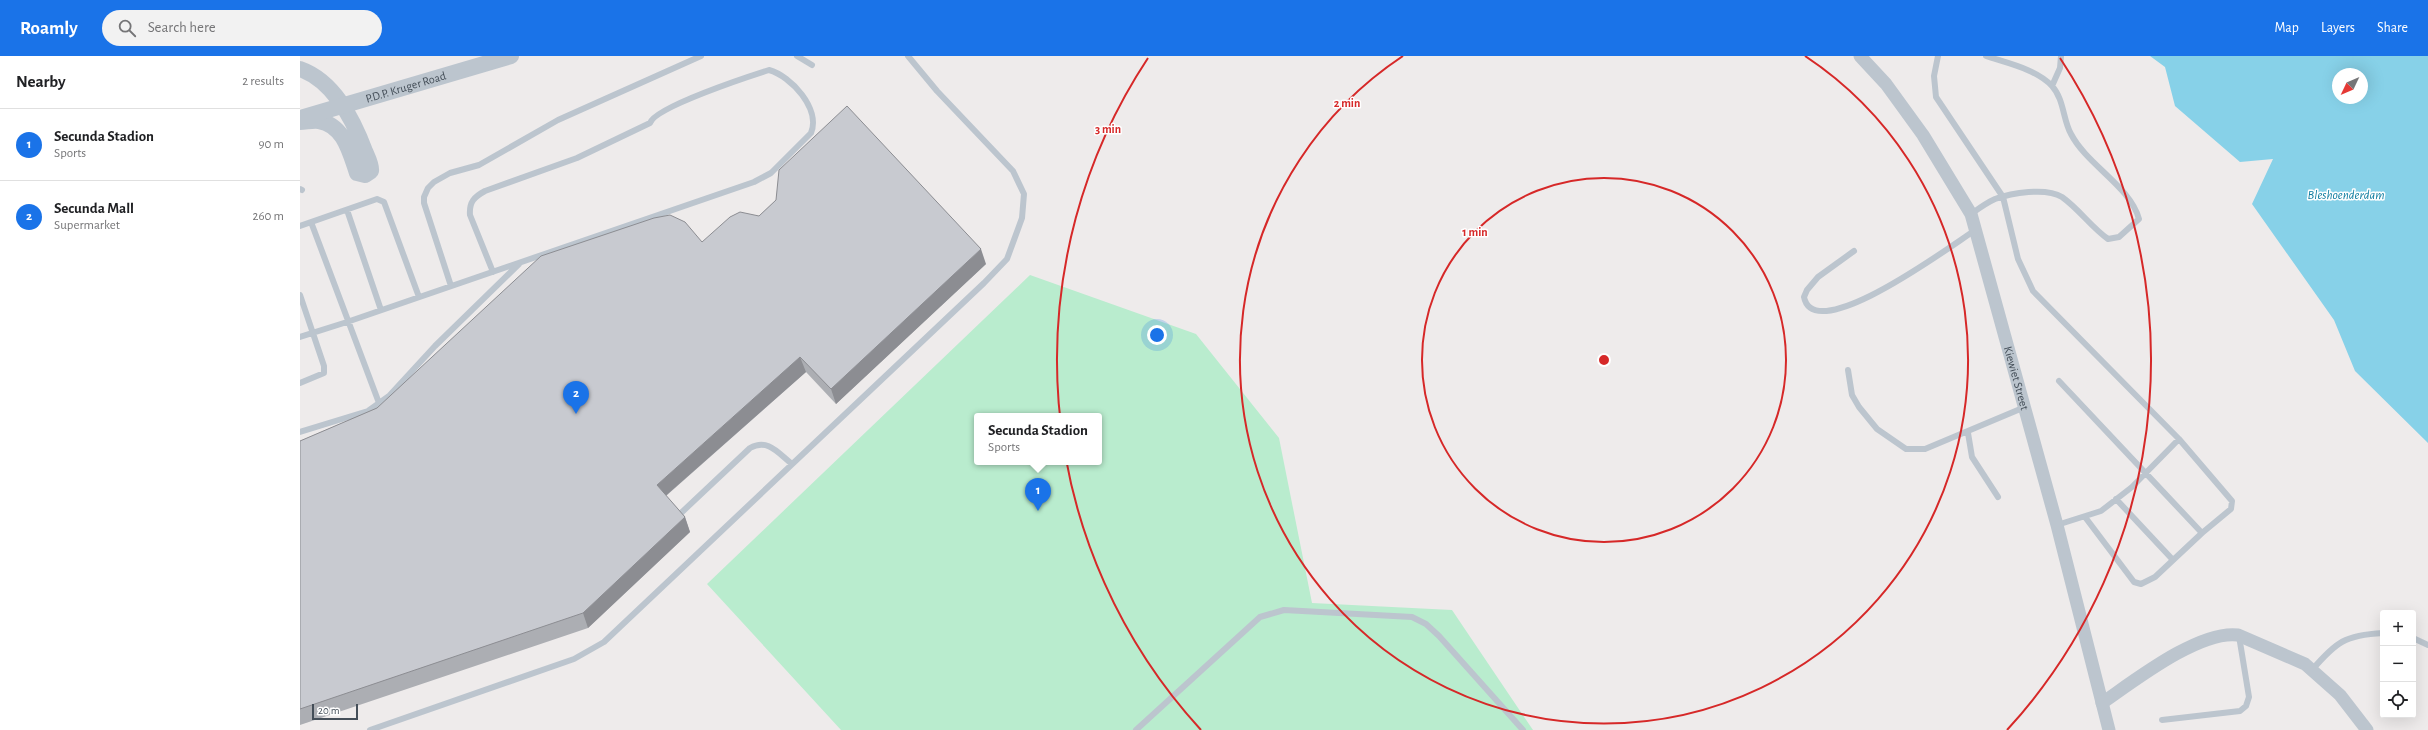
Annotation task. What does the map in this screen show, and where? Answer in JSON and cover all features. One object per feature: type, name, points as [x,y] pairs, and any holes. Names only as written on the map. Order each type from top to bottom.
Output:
[{"type":"street","name":"P.D.P. Kruger Road","points":[[300,118],[511,56]]},
{"type":"street","name":"Kiewiet Street","points":[[1860,56],[1886,84],[1923,135],[1971,214],[1974,231],[2025,407],[2057,525],[2109,730]]},
{"type":"street","points":[[300,69],[308,72],[327,87],[344,105],[359,134],[372,168],[365,175],[358,173],[347,143],[340,133],[319,121],[300,122]]},
{"type":"street","points":[[2102,703],[2191,646],[2223,635],[2238,635],[2304,664],[2340,695],[2367,730]]},
{"type":"lane","points":[[451,286],[424,203],[424,197],[434,182],[450,173],[479,165],[558,120],[701,56]]},
{"type":"lane","points":[[797,56],[812,65]]},
{"type":"lane","points":[[370,730],[590,651],[604,642],[989,279],[1007,259],[1022,218],[1024,194],[1013,171],[937,91],[908,56]]},
{"type":"lane","points":[[1938,56],[1934,76],[1936,97],[2003,197],[2018,259],[2033,291],[2179,440],[2232,501],[2231,509],[2145,584],[2136,584],[2085,517]]},
{"type":"lane","points":[[1971,214],[1994,200],[2031,192],[2060,196],[2108,239],[2114,240],[2119,237],[2139,220],[2133,204],[2071,134],[2060,101],[2052,86],[2028,70],[1986,56]]},
{"type":"lane","points":[[2052,86],[2060,68],[2061,56]]},
{"type":"lane","points":[[300,337],[347,322],[381,310],[493,272],[754,182],[771,173],[811,133],[814,127],[811,111],[785,77],[769,70],[688,99],[654,117],[650,123],[578,158],[485,191],[474,199],[469,205],[470,215],[493,272]]},
{"type":"lane","points":[[300,226],[377,200],[387,205],[419,297]]},
{"type":"lane","points":[[347,210],[381,310]]},
{"type":"lane","points":[[311,222],[347,322],[379,403]]},
{"type":"lane","points":[[1854,251],[1813,282],[1804,297],[1805,304],[1809,308],[1822,313],[1837,311],[1880,292],[1974,231]]},
{"type":"lane","points":[[300,432],[368,411],[389,396],[435,346],[521,262]]},
{"type":"lane","points":[[300,294],[314,332],[324,366],[324,373],[300,383]]},
{"type":"lane","points":[[1848,370],[1852,395],[1859,407],[1877,429],[1906,449],[1925,450],[1968,433],[2025,407]]},
{"type":"lane","points":[[2059,381],[2202,533]]},
{"type":"lane","points":[[1968,433],[1972,457],[1998,497]]},
{"type":"lane","points":[[2057,525],[2101,511],[2146,472],[2179,440]]},
{"type":"lane","points":[[681,513],[750,448],[758,443],[769,445],[792,464]]},
{"type":"lane","points":[[2116,499],[2173,560]]},
{"type":"lane","points":[[1136,730],[1260,616],[1284,610],[1412,617],[1426,624],[1439,636],[1523,730]]},
{"type":"lane","points":[[2312,670],[2340,642],[2363,634],[2380,633]]},
{"type":"lane","points":[[2162,720],[2240,711],[2246,706],[2249,697],[2238,635]]},
{"type":"lane","points":[[2416,639],[2428,645]]},
{"type":"green space","points":[[1030,275],[1196,334],[1279,438],[1312,603],[1452,610],[1533,730],[841,730],[707,584]]},
{"type":"water","name":"Bleshoenderdam","points":[[2150,56],[2428,56],[2428,443],[2355,371],[2334,320],[2252,204],[2273,159],[2240,162],[2175,106],[2165,67]]},
{"type":"building","points":[[847,106],[981,249],[831,389],[800,357],[657,485],[685,517],[583,613],[300,709],[300,441],[377,408],[541,256],[654,218],[670,215],[685,222],[702,242],[730,217],[740,212],[759,216],[776,200],[779,170]]},
{"type":"place","name":"Secunda Mall","points":[[576,414]]},
{"type":"place","name":"Secunda Stadion","points":[[1038,511]]}]
